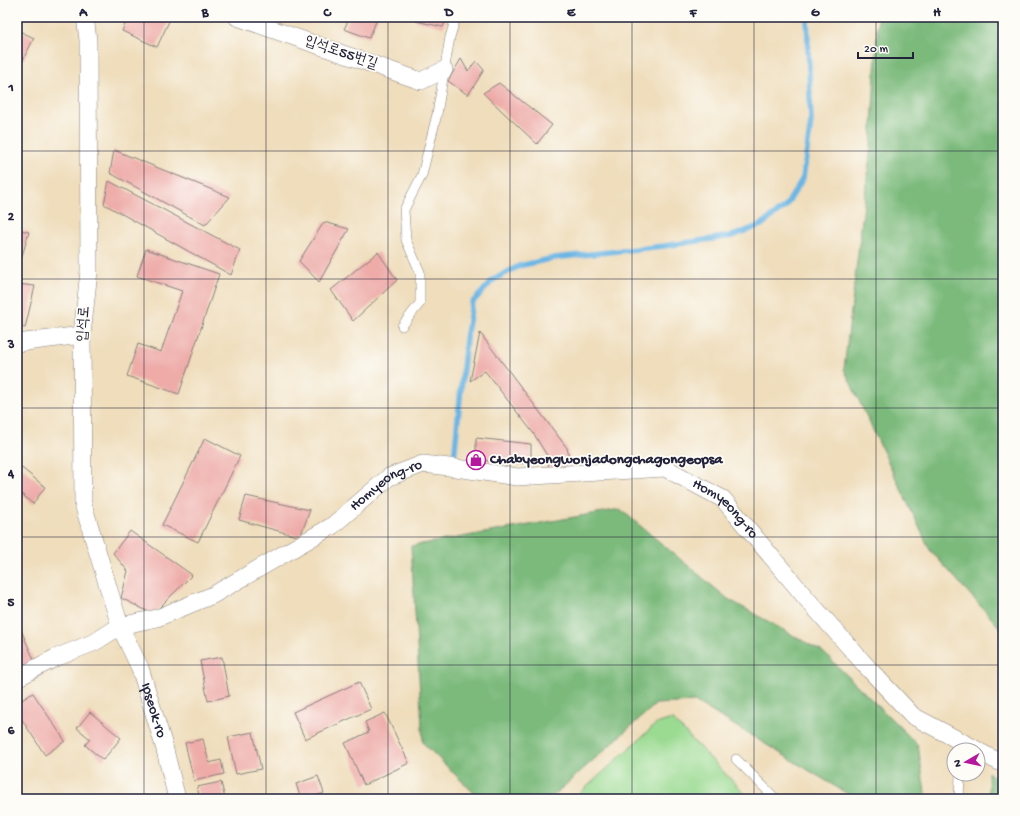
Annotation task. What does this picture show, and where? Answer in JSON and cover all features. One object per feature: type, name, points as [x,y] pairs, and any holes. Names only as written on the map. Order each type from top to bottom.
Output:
[{"type":"street","name":"입석로","points":[[85,17],[88,40],[88,271],[82,335],[83,504],[120,626]]},
{"type":"street","name":"입석로55번길","points":[[237,17],[421,81],[444,70]]},
{"type":"street","points":[[17,343],[82,335]]},
{"type":"street","name":"Homyeong-ro","points":[[120,626],[157,618],[213,595],[332,526],[389,477],[423,464],[517,477],[665,468],[723,499],[806,598],[913,716],[959,742]]},
{"type":"street","points":[[17,678],[55,658],[95,642],[120,626]]},
{"type":"street","name":"Ipseok-ro","points":[[120,626],[140,668],[164,746],[177,799]]},
{"type":"street","name":"Homyeong-ro","points":[[986,756],[1003,764]]},
{"type":"lane","points":[[402,326],[420,303],[420,272],[406,240],[404,210],[422,176],[437,114],[450,38],[456,17]]},
{"type":"lane","points":[[736,759],[776,799]]},
{"type":"lane","points":[[959,799],[960,782]]},
{"type":"green space","points":[[878,17],[1003,17],[1003,631],[930,550],[844,369],[871,146]]},
{"type":"green space","points":[[620,509],[728,599],[823,652],[918,745],[926,799],[856,799],[696,702],[656,704],[553,796],[555,799],[480,799],[423,743],[411,546]]},
{"type":"green space","points":[[672,719],[750,799],[584,799],[579,794],[656,724]]},
{"type":"green space","points":[[988,772],[1003,785],[1003,799],[989,799]]},
{"type":"building","points":[[128,17],[171,17],[157,47],[122,31]]},
{"type":"building","points":[[350,17],[378,17],[369,38],[344,29]]},
{"type":"building","points":[[417,17],[447,17],[443,27],[416,21]]},
{"type":"building","points":[[17,30],[34,38],[20,66],[17,64]]},
{"type":"building","points":[[461,59],[468,71],[476,61],[484,70],[468,95],[448,81]]},
{"type":"building","points":[[499,83],[552,125],[537,144],[483,93]]},
{"type":"building","points":[[114,150],[230,197],[205,225],[110,173]]},
{"type":"building","points":[[109,181],[240,250],[231,275],[104,204]]},
{"type":"building","points":[[324,222],[349,229],[319,282],[299,261]]},
{"type":"building","points":[[17,229],[29,232],[18,270],[17,270]]},
{"type":"building","points":[[146,249],[219,274],[179,394],[127,376],[138,344],[161,352],[182,291],[137,276]]},
{"type":"building","points":[[378,252],[397,280],[353,321],[331,290]]},
{"type":"building","points":[[17,284],[35,286],[25,328],[17,326]]},
{"type":"building","points":[[480,333],[567,448],[570,461],[547,475],[549,459],[534,434],[485,371],[470,381]]},
{"type":"building","points":[[205,438],[240,456],[198,542],[162,525]]},
{"type":"building","points":[[476,438],[531,444],[531,464],[476,460]]},
{"type":"building","points":[[17,464],[45,487],[33,504],[17,490]]},
{"type":"building","points":[[246,496],[310,510],[300,537],[239,520]]},
{"type":"building","points":[[130,531],[192,575],[153,614],[121,598],[128,571],[113,553]]},
{"type":"building","points":[[17,621],[35,662],[17,670]]},
{"type":"building","points":[[222,657],[229,696],[208,701],[200,661]]},
{"type":"building","points":[[359,682],[371,709],[305,739],[293,712]]},
{"type":"building","points":[[33,693],[65,741],[45,755],[17,712],[17,703]]},
{"type":"building","points":[[90,712],[121,738],[103,760],[85,745],[90,739],[77,728]]},
{"type":"building","points":[[385,713],[409,763],[364,785],[345,743],[369,732],[365,722]]},
{"type":"building","points":[[253,732],[261,769],[236,774],[228,737]]},
{"type":"building","points":[[203,739],[209,763],[221,760],[224,774],[194,781],[185,743]]},
{"type":"building","points":[[318,776],[324,793],[306,799],[301,799],[296,784]]},
{"type":"building","points":[[221,782],[225,799],[200,799],[197,787]]},
{"type":"waterway","points":[[454,459],[466,339],[472,303],[493,280],[519,266],[554,258],[664,246],[732,236],[761,225],[786,206],[803,178],[811,122],[807,17]]},
{"type":"place","name":"Chabyeongwonjadongchagongeopsa","points":[[476,460]]}]
